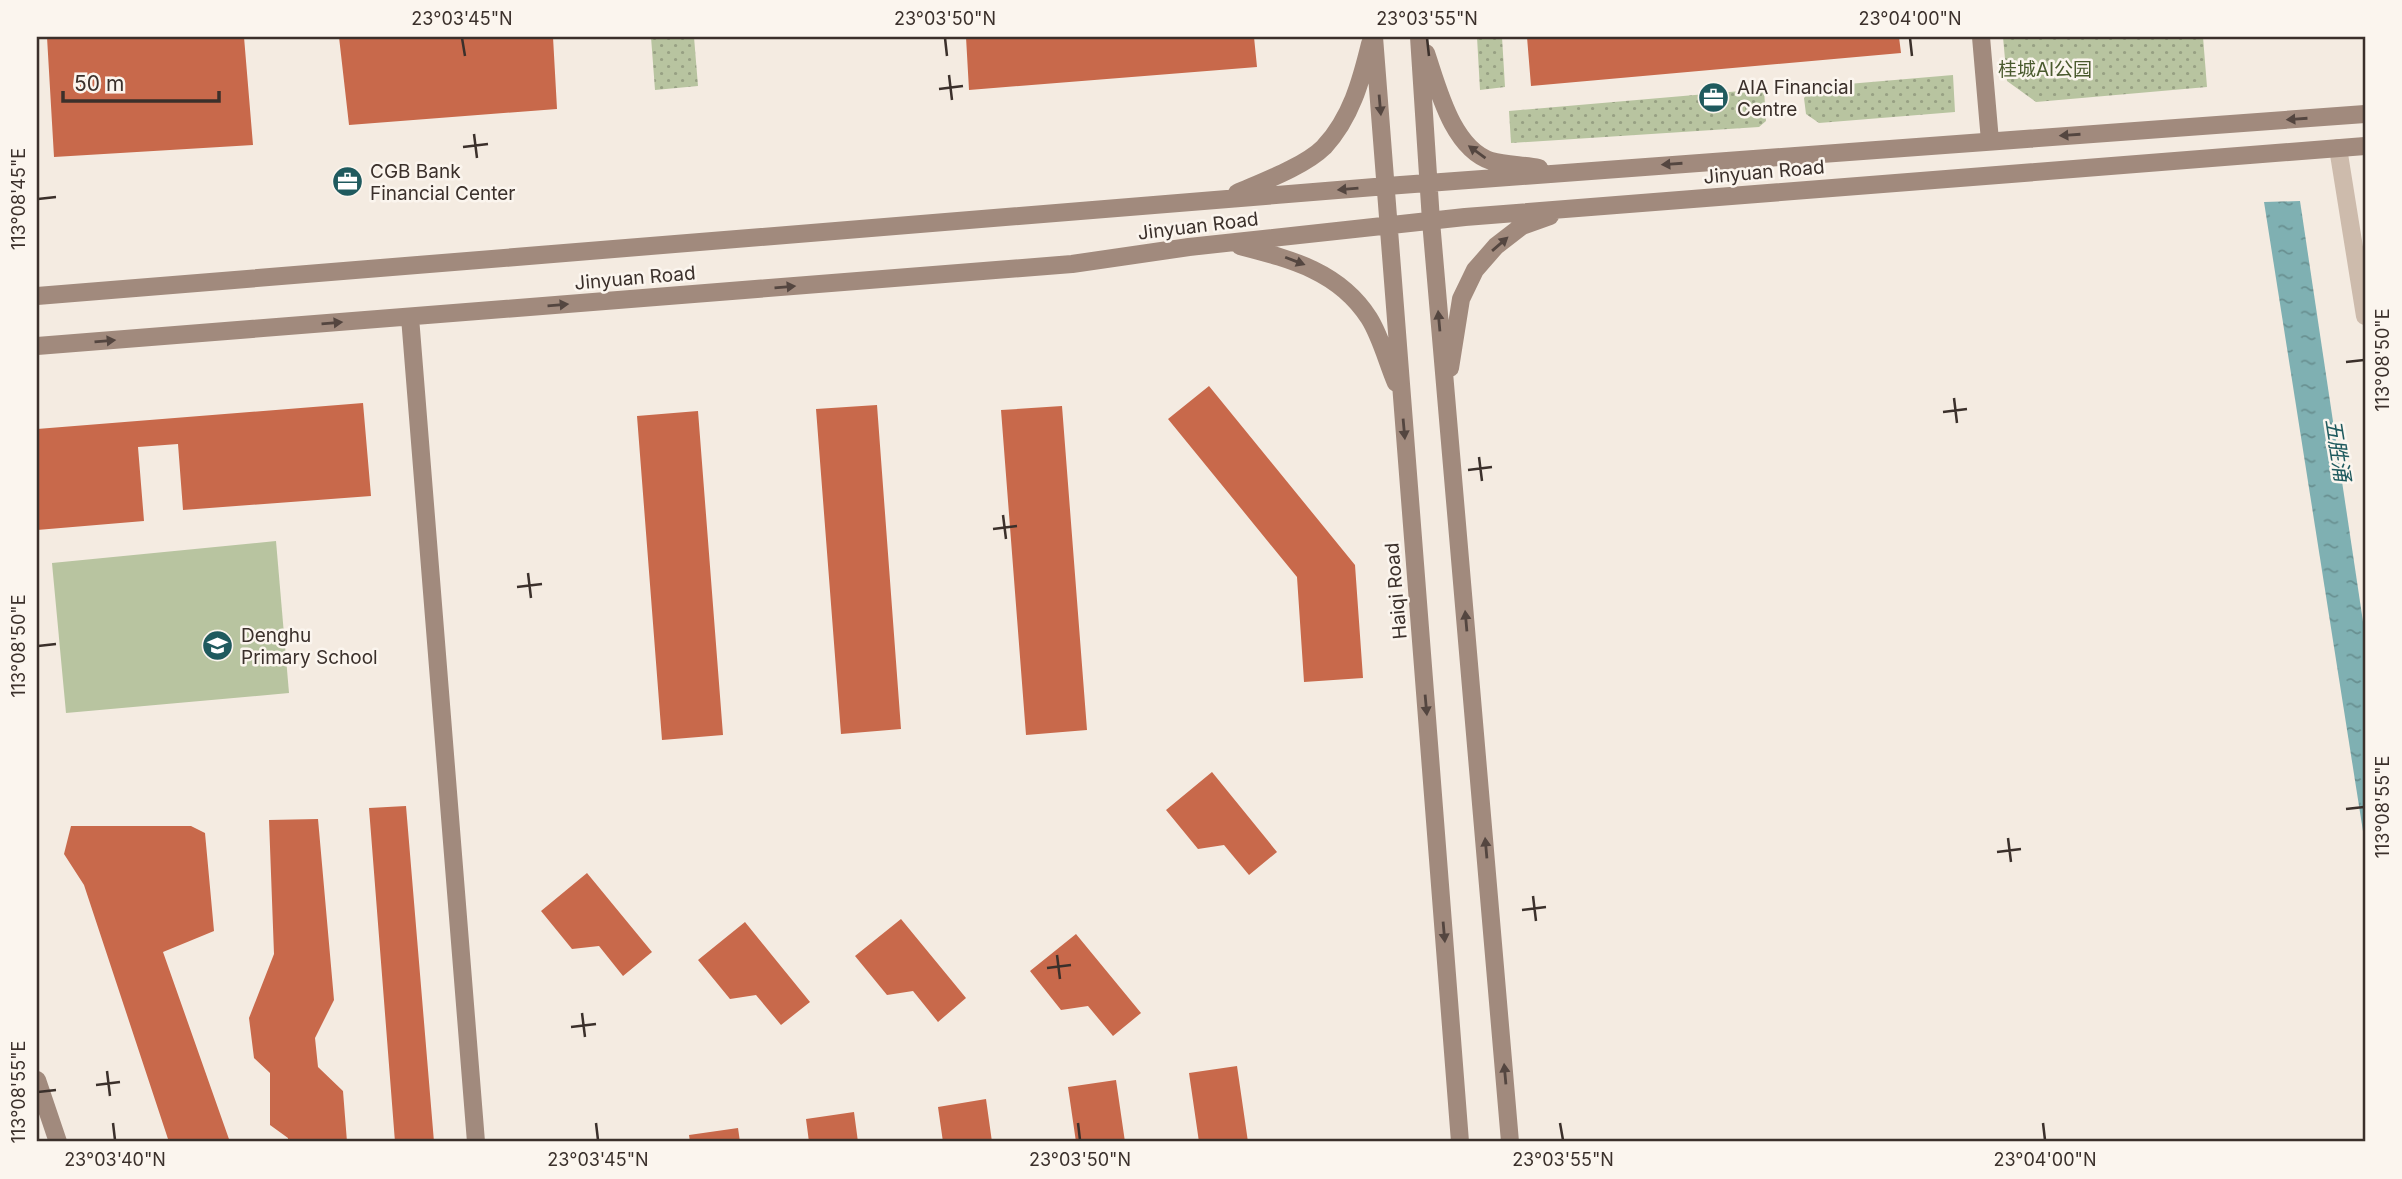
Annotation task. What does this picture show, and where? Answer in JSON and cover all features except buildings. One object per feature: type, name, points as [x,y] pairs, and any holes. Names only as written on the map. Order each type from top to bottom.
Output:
[{"type":"main road","name":"Haiqi Road","points":[[1373,37],[1387,186],[1459,1140]]},
{"type":"main road","points":[[1225,198],[1288,170],[1322,149],[1346,118],[1361,81],[1373,37]]},
{"type":"main road","points":[[1420,37],[1445,108],[1464,142],[1489,160],[1567,172]]},
{"type":"main road","points":[[1420,37],[1431,221],[1512,1137]]},
{"type":"main road","points":[[1981,37],[1990,141]]},
{"type":"main road","name":"Jinyuan Road","points":[[37,296],[1225,198],[2365,114]]},
{"type":"main road","name":"Jinyuan Road","points":[[37,346],[1072,264],[1229,243],[1572,208],[2365,146]]},
{"type":"main road","points":[[1446,396],[1461,299],[1475,270],[1496,246],[1522,226],[1572,208]]},
{"type":"main road","points":[[1229,243],[1294,260],[1328,275],[1352,295],[1370,320],[1401,398]]},
{"type":"main road","points":[[410,317],[476,1142]]},
{"type":"main road","points":[[37,1080],[58,1142]]},
{"type":"street","points":[[2338,148],[2365,316]]},
{"type":"green space","points":[[651,37],[694,37],[698,86],[655,90]]},
{"type":"green space","points":[[1477,37],[1502,37],[1505,87],[1480,90]]},
{"type":"green space","name":"桂城AI公园","points":[[2003,37],[2203,37],[2207,87],[2036,102],[2007,81]]},
{"type":"green space","points":[[1953,75],[1955,112],[1819,123],[1806,114],[1804,98],[1813,87]]},
{"type":"green space","points":[[1764,89],[1766,121],[1759,127],[1511,143],[1509,111]]},
{"type":"green space","points":[[276,541],[289,693],[66,713],[52,563]]},
{"type":"water","points":[[2300,201],[2365,635],[2365,844],[2264,202]]},
{"type":"place","name":"AIA Financial Centre","points":[[1714,98]]},
{"type":"place","name":"CGB Bank Financial Center","points":[[347,182]]},
{"type":"place","name":"Denghu Primary School","points":[[218,646]]},
{"type":"water label","name":"五胜涌","points":[[2338,450]]}]
